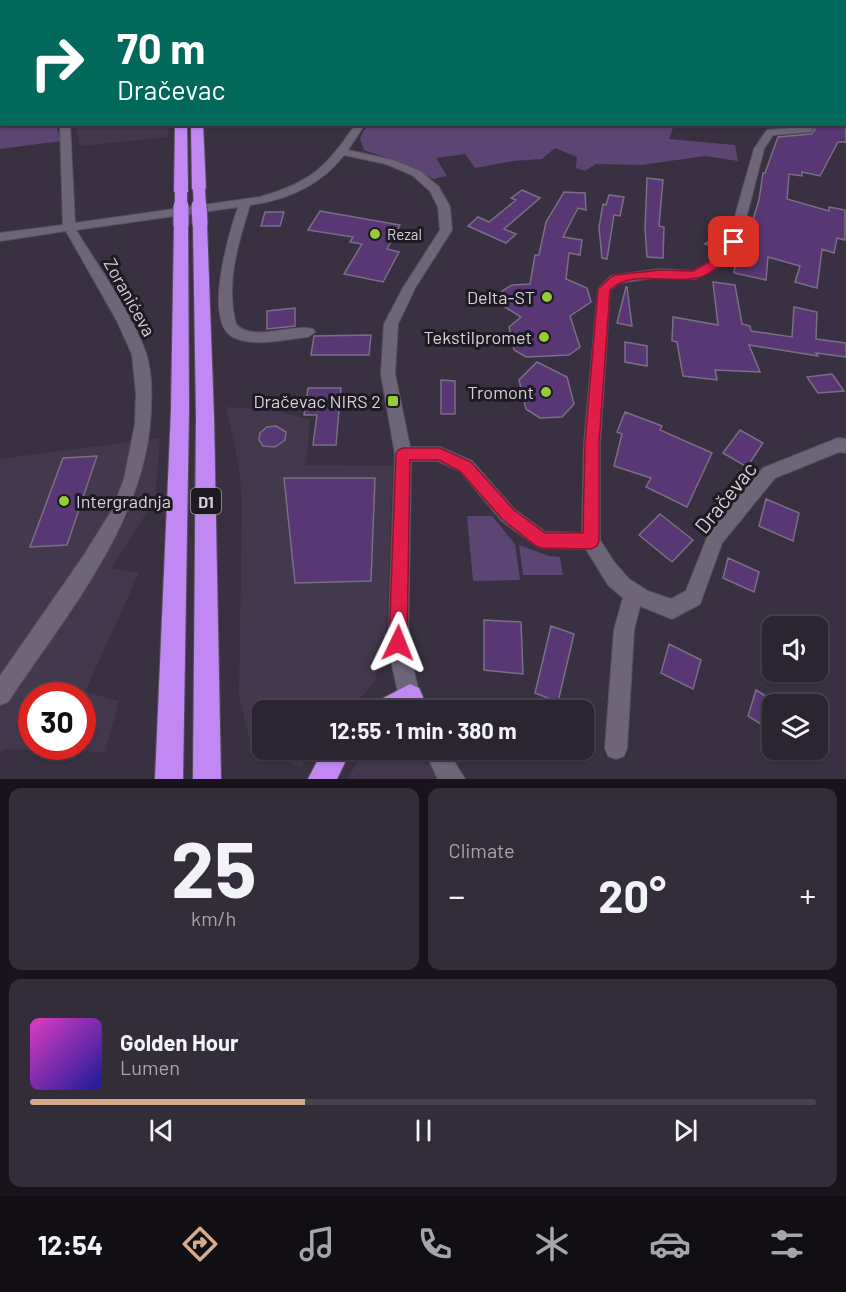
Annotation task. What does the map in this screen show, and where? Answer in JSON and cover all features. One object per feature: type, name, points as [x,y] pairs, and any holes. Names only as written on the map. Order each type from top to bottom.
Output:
[{"type":"highway","name":"D1","points":[[181,126],[180,192],[190,224],[205,429],[207,779]]},
{"type":"highway","name":"D1","points":[[169,779],[179,446],[190,224],[199,189],[197,126]]},
{"type":"highway","points":[[322,779],[332,760]]},
{"type":"street","name":"Zoranićeva","points":[[0,694],[91,561],[119,513],[132,479],[143,424],[144,393],[139,354],[124,321],[69,227],[65,126]]},
{"type":"street","points":[[0,237],[245,202],[290,192],[312,182],[343,152],[360,126]]},
{"type":"street","name":"Dračevac","points":[[805,126],[808,130],[770,132],[759,149],[734,242],[713,265],[695,275],[660,273],[615,279],[604,289],[592,443],[591,541],[608,572],[633,596],[672,609],[693,597],[715,538],[769,473],[838,446],[846,446]]},
{"type":"street","points":[[343,152],[389,162],[416,173],[435,189],[444,207],[446,230],[391,324],[388,374],[403,454],[398,646],[412,700]]},
{"type":"street","points":[[245,202],[226,261],[225,298],[229,326],[239,334],[255,336],[308,332]]},
{"type":"street","points":[[403,454],[440,454],[466,466],[508,515],[542,540],[591,541]]},
{"type":"street","points":[[616,748],[624,630],[633,596]]},
{"type":"street","points":[[440,760],[453,779]]},
{"type":"shaded area","points":[[0,126],[56,126],[61,141],[0,149]]},
{"type":"shaded area","points":[[75,126],[169,126],[168,137],[80,146]]},
{"type":"shaded area","points":[[366,126],[674,126],[669,139],[735,145],[738,161],[705,156],[641,165],[596,164],[585,171],[576,168],[577,157],[555,148],[542,159],[513,161],[475,168],[465,154],[436,158],[447,176],[433,179],[405,164],[364,150],[360,138]]},
{"type":"shaded area","points":[[226,407],[277,411],[310,420],[306,465],[393,466],[386,633],[375,681],[359,700],[252,700],[252,750],[239,696],[242,499],[238,460]]},
{"type":"shaded area","points":[[160,438],[155,499],[112,568],[139,573],[90,682],[18,682],[18,749],[4,749],[0,755],[0,459]]},
{"type":"shaded area","points":[[467,516],[492,516],[515,544],[520,580],[473,581]]},
{"type":"shaded area","points":[[519,545],[549,556],[560,557],[563,575],[523,575]]},
{"type":"shaded area","points":[[96,695],[119,701],[105,752],[96,752]]},
{"type":"shaded area","points":[[281,760],[307,760],[301,767]]},
{"type":"shaded area","points":[[358,760],[419,760],[458,779],[348,779]]},
{"type":"building","points":[[813,126],[846,126],[846,142],[838,142],[820,176],[802,172],[802,176],[789,174],[787,199],[829,211],[829,207],[845,210],[845,240],[837,238],[834,253],[822,249],[817,288],[795,282],[800,266],[768,257],[766,280],[734,273],[737,253],[734,252],[743,240],[745,242],[747,226],[751,226],[759,200],[763,173],[765,173],[778,137],[811,134],[815,130]]},
{"type":"building","points":[[647,178],[663,180],[659,226],[664,227],[663,258],[647,257],[645,229]]},
{"type":"building","points":[[522,190],[540,198],[504,229],[516,234],[506,243],[468,226],[478,217],[489,222],[516,200],[511,198]]},
{"type":"building","points":[[564,192],[585,193],[586,210],[578,208],[563,237],[582,240],[580,255],[569,253],[566,279],[587,288],[591,302],[570,316],[580,347],[569,355],[526,357],[514,350],[509,327],[521,317],[505,307],[502,291],[512,285],[530,284],[535,255],[539,255],[546,222]]},
{"type":"building","points":[[609,195],[624,197],[620,216],[614,215],[607,259],[602,258],[599,227],[603,204],[606,205]]},
{"type":"building","points":[[320,211],[400,225],[387,249],[399,252],[383,282],[344,274],[362,244],[350,242],[353,237],[308,230]]},
{"type":"building","points":[[265,212],[284,212],[280,226],[261,226]]},
{"type":"building","points":[[723,231],[728,233],[726,240],[719,248],[705,244]]},
{"type":"building","points":[[713,282],[735,285],[742,324],[750,326],[751,331],[792,337],[794,307],[817,312],[816,339],[846,343],[846,357],[816,353],[818,356],[749,345],[760,372],[715,370],[717,380],[683,376],[677,342],[672,341],[673,317],[718,325]]},
{"type":"building","points":[[627,287],[632,326],[617,323]]},
{"type":"building","points":[[295,308],[295,326],[267,329],[267,311]]},
{"type":"building","points":[[371,335],[369,355],[311,355],[314,336]]},
{"type":"building","points":[[625,342],[647,346],[647,366],[625,362]]},
{"type":"building","name":"Tromont","points":[[537,362],[567,377],[574,404],[562,417],[540,418],[526,409],[519,380]]},
{"type":"building","points":[[832,374],[844,391],[818,393],[807,377]]},
{"type":"building","points":[[441,380],[455,381],[455,414],[441,414]]},
{"type":"building","points":[[308,388],[341,388],[336,445],[313,445],[317,415],[304,415]]},
{"type":"building","points":[[625,412],[662,426],[660,430],[712,453],[687,507],[646,487],[651,478],[614,466],[622,434],[617,432]]},
{"type":"building","points":[[276,426],[286,432],[285,440],[275,447],[263,446],[259,440],[260,433],[267,427]]},
{"type":"building","points":[[740,430],[763,443],[747,467],[723,453]]},
{"type":"building","name":"Intergradnja","points":[[97,456],[67,545],[30,547],[63,458]]},
{"type":"building","points":[[284,478],[375,478],[371,581],[295,583]]},
{"type":"building","points":[[766,499],[799,513],[793,541],[759,526]]},
{"type":"building","points":[[660,514],[693,540],[672,562],[639,535]]},
{"type":"building","points":[[728,558],[759,572],[754,592],[723,578]]},
{"type":"building","points":[[484,620],[521,622],[523,674],[484,670]]},
{"type":"building","points":[[551,626],[574,634],[558,700],[535,693]]},
{"type":"building","points":[[669,644],[701,660],[693,689],[661,673]]},
{"type":"building","points":[[756,690],[762,694],[762,725],[748,716]]},
{"type":"place","name":"Rezal","points":[[375,234]]},
{"type":"place","name":"Delta-ST","points":[[547,297]]},
{"type":"place","name":"Tekstilpromet","points":[[544,337]]},
{"type":"place","name":"Tromont","points":[[546,392]]},
{"type":"place","name":"Dračevac NIRS 2","points":[[393,401]]},
{"type":"place","name":"Intergradnja","points":[[64,501]]},
{"type":"route","points":[[398,643],[403,454],[440,454],[466,466],[508,515],[542,540],[591,541],[592,443],[604,289],[615,279],[660,273],[695,275],[713,265],[734,242]]}]
